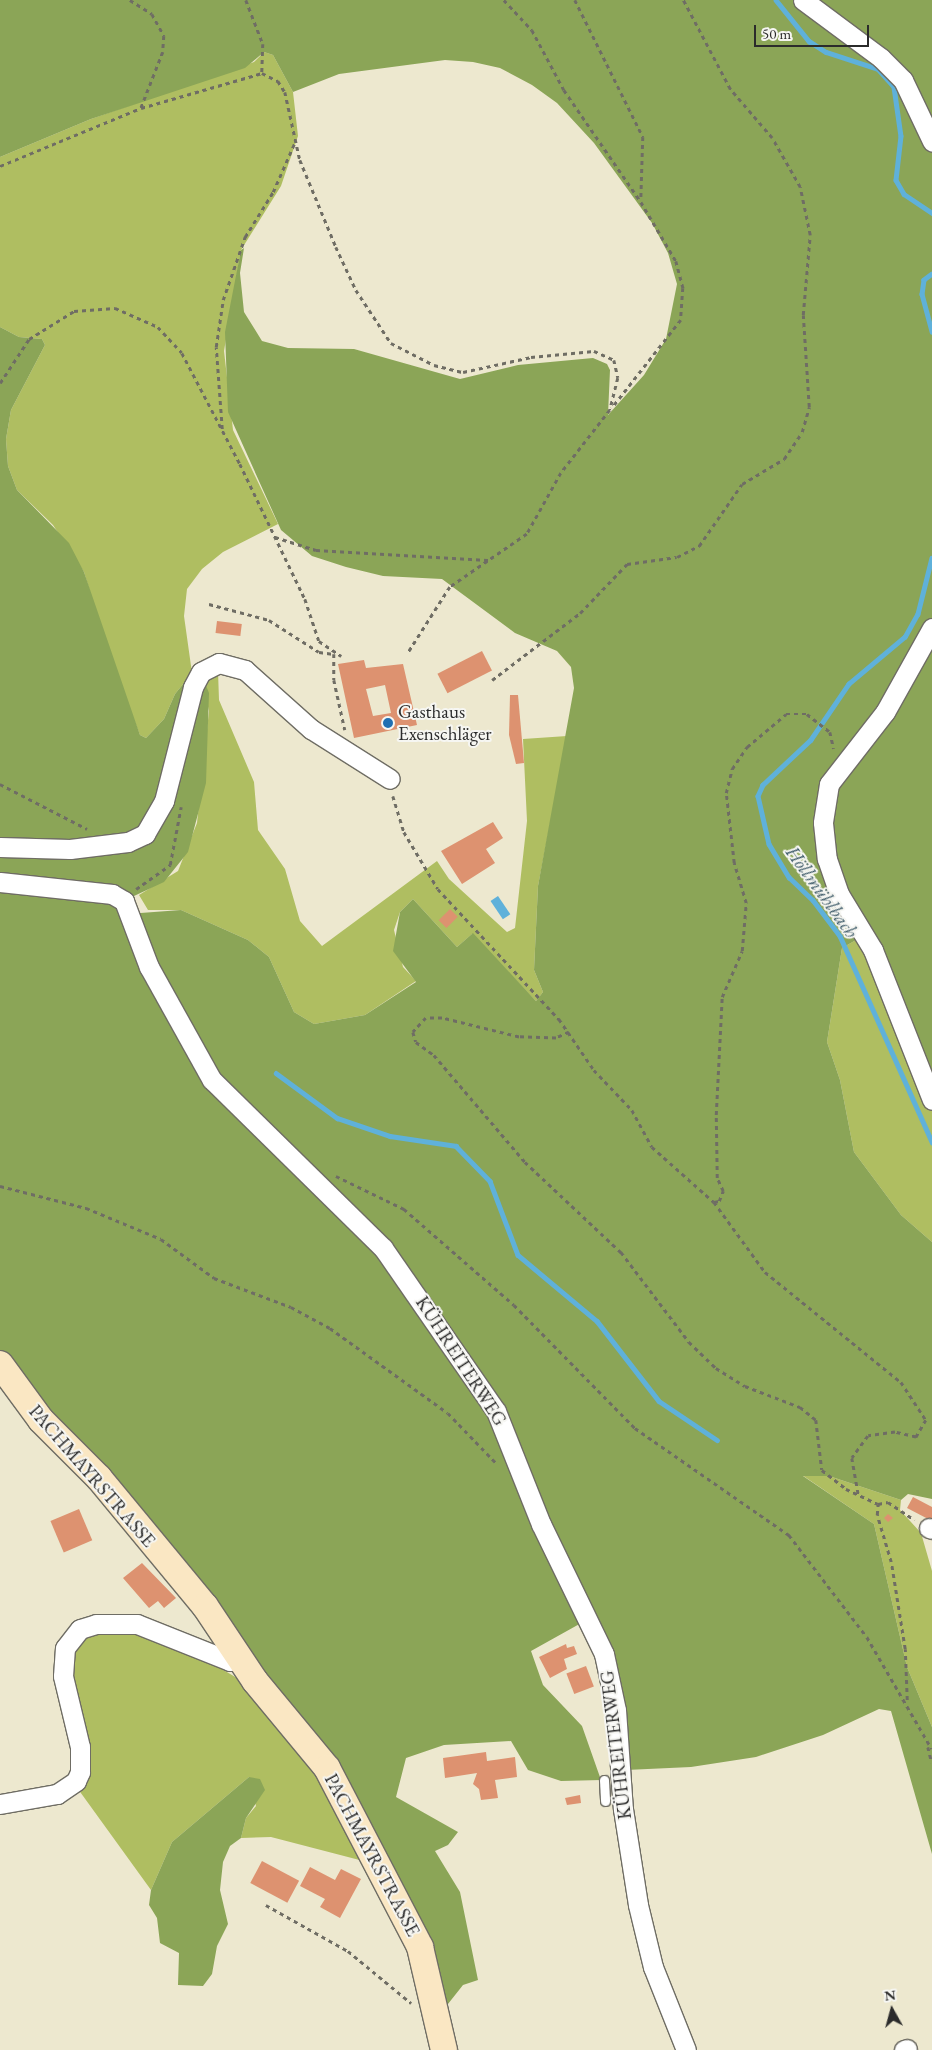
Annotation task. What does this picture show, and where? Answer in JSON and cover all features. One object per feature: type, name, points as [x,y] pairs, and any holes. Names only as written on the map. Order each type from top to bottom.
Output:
[{"type":"street","points":[[803,0],[881,58],[902,80],[932,141]]},
{"type":"street","points":[[932,628],[885,712],[829,784],[823,823],[827,859],[839,894],[873,950],[932,1100]]},
{"type":"street","points":[[0,847],[70,849],[128,842],[145,834],[164,801],[193,687],[201,672],[219,663],[245,670],[311,729],[390,780]]},
{"type":"street","name":"KÜHREITERWEG","points":[[0,882],[112,894],[124,901],[153,974],[212,1080],[383,1248],[496,1410],[542,1524],[604,1654],[616,1710],[623,1809],[638,1905],[653,1967],[686,2050]]},
{"type":"street","name":"PACHMAYRSTRASSE","points":[[0,1364],[60,1442],[99,1478],[205,1606],[240,1658],[347,1800],[416,1938],[438,2019],[444,2050]]},
{"type":"street","points":[[0,1804],[56,1794],[76,1781],[80,1772],[80,1747],[63,1676],[65,1648],[80,1629],[96,1624],[137,1624],[230,1661],[240,1658]]},
{"type":"lane","points":[[603,1795],[604,1780]]},
{"type":"path","points":[[130,0],[152,14],[164,36],[163,52],[141,108]]},
{"type":"path","points":[[246,0],[264,44],[262,73]]},
{"type":"path","points":[[408,653],[450,588],[494,560],[527,534],[561,473],[681,320],[684,306],[676,261],[641,202],[564,90],[532,30],[504,0]]},
{"type":"path","points":[[575,0],[643,137],[641,202]]},
{"type":"path","points":[[492,680],[580,613],[627,564],[677,556],[699,546],[742,484],[784,459],[802,432],[809,407],[803,314],[810,235],[800,187],[772,138],[730,89],[682,0]]},
{"type":"path","points":[[0,166],[141,108],[262,73],[278,81],[285,92],[296,141],[356,290],[391,343],[434,364],[463,372],[531,357],[602,352],[617,368],[610,410]]},
{"type":"path","points":[[222,430],[216,347],[223,300],[245,237],[273,192],[296,141]]},
{"type":"path","points":[[0,383],[29,339],[58,318],[90,307],[115,308],[136,314],[171,338],[222,430],[275,537],[305,599],[319,641],[334,654],[334,680],[347,736]]},
{"type":"path","points":[[275,537],[316,550],[494,560]]},
{"type":"path","points":[[209,604],[269,620],[319,652],[341,656]]},
{"type":"path","points":[[714,1202],[719,1201],[723,1191],[718,1178],[716,1123],[722,997],[742,951],[746,903],[734,863],[726,792],[732,769],[747,747],[786,714],[807,714],[830,732]]},
{"type":"path","points":[[390,780],[404,832],[428,876],[569,1032],[594,1070],[632,1110],[652,1147],[714,1202],[765,1272],[901,1382],[926,1420],[916,1437],[895,1432],[868,1436],[852,1458],[859,1497]]},
{"type":"path","points":[[0,784],[94,832]]},
{"type":"path","points":[[569,1032],[556,1038],[519,1037],[442,1018],[426,1018],[413,1032],[416,1042],[434,1055],[525,1162],[621,1252],[669,1318],[716,1368],[745,1386],[800,1407],[816,1420],[822,1470],[859,1497],[878,1504],[888,1502],[930,1529]]},
{"type":"path","points":[[328,1173],[404,1210],[514,1305],[635,1428],[789,1535],[867,1637],[907,1701],[928,1746],[932,1763]]},
{"type":"path","points":[[0,1186],[86,1208],[161,1240],[214,1278],[291,1308],[330,1328],[448,1413],[500,1467]]},
{"type":"path","points":[[878,1504],[877,1515],[891,1562],[905,1649],[907,1701]]},
{"type":"path","points":[[928,1746],[932,1749]]},
{"type":"path","points":[[266,1905],[348,1951],[418,2009],[438,2019]]},
{"type":"green space","points":[[0,0],[932,0],[932,1082],[872,931],[842,948],[827,1042],[840,1080],[854,1152],[901,1215],[932,1242],[932,1499],[908,1494],[901,1500],[829,1476],[803,1476],[874,1524],[907,1667],[932,1727],[932,1854],[891,1711],[879,1709],[823,1735],[756,1757],[691,1767],[626,1770],[592,1617],[531,1651],[543,1685],[582,1726],[601,1780],[561,1781],[528,1770],[511,1741],[444,1745],[406,1758],[396,1797],[458,1832],[448,1845],[435,1851],[460,1892],[478,1980],[463,1985],[444,2009],[390,1872],[0,1353],[0,327],[19,337],[42,339],[45,345],[11,410],[6,439],[8,466],[17,490],[69,543],[84,572],[140,735],[146,738],[164,719],[175,694],[192,673],[205,683],[209,693],[206,783],[188,852],[164,882],[119,903],[127,914],[181,910],[248,940],[269,957],[294,1012],[314,1024],[365,1015],[416,982],[393,951],[400,912],[413,899],[457,947],[473,933],[536,1001],[543,992],[534,970],[538,886],[574,688],[571,667],[557,651],[515,633],[442,579],[383,576],[346,567],[312,556],[281,530],[228,412],[225,332],[241,250],[244,248],[240,273],[244,312],[262,341],[288,348],[354,349],[460,379],[518,365],[593,358],[607,364],[610,370],[608,415],[644,375],[666,339],[677,284],[668,253],[652,223],[594,143],[557,103],[532,85],[500,68],[473,62],[445,60],[339,74],[293,92],[273,55],[264,52],[245,68],[91,119],[0,157]]},
{"type":"green space","points":[[264,52],[273,55],[293,92],[298,136],[281,186],[241,250],[224,351],[233,430],[278,524],[223,552],[202,569],[187,589],[184,616],[192,673],[175,694],[164,719],[146,738],[140,735],[114,669],[84,572],[53,525],[17,490],[8,466],[6,439],[11,410],[45,345],[42,339],[19,337],[0,327],[0,157],[91,119],[254,62]]},
{"type":"green space","points":[[218,671],[219,700],[254,782],[258,830],[285,869],[300,921],[322,946],[437,861],[449,879],[507,932],[515,928],[527,821],[523,739],[567,736],[538,886],[534,970],[543,992],[536,1001],[472,934],[457,947],[413,899],[400,912],[394,930],[403,967],[416,981],[365,1015],[314,1024],[294,1012],[269,957],[248,940],[181,910],[148,910],[139,895],[178,871],[197,823],[209,711],[202,680]]},
{"type":"green space","points":[[872,931],[932,1082],[932,1242],[901,1215],[854,1152],[840,1080],[827,1042],[842,948]]},
{"type":"green space","points":[[802,1475],[829,1476],[901,1500],[900,1510],[921,1533],[932,1571],[932,1727],[907,1667],[874,1524]]},
{"type":"green space","points":[[110,1627],[173,1640],[247,1684],[287,1729],[371,1863],[271,1837],[241,1838],[246,1818],[256,1806],[249,1777],[172,1842],[151,1890],[78,1789],[81,1726],[69,1656],[81,1636]]},
{"type":"green space","points":[[249,1777],[260,1779],[265,1790],[246,1818],[241,1838],[230,1846],[223,1862],[220,1890],[228,1924],[217,1946],[212,1974],[203,1986],[178,1985],[179,1953],[160,1943],[157,1918],[149,1905],[151,1890],[172,1842]]},
{"type":"water","points":[[498,896],[510,914],[503,919],[491,901]]},
{"type":"building","points":[[217,621],[242,624],[240,636],[216,633]]},
{"type":"building","points":[[482,651],[492,671],[447,693],[437,674]]},
{"type":"building","points":[[364,660],[366,668],[403,664],[417,725],[354,738],[338,664]],"holes":[[[385,685],[391,713],[373,716],[366,689]]]},
{"type":"building","points":[[510,695],[518,695],[524,763],[516,764],[509,735]]},
{"type":"building","points":[[493,822],[503,838],[486,849],[495,863],[462,884],[441,851]]},
{"type":"building","points":[[450,909],[458,917],[446,928],[439,920]]},
{"type":"building","points":[[913,1497],[932,1507],[932,1521],[907,1508]]},
{"type":"building","points":[[79,1509],[92,1540],[64,1552],[50,1521]]},
{"type":"building","points":[[888,1514],[893,1518],[888,1522],[884,1518]]},
{"type":"building","points":[[142,1563],[176,1598],[164,1608],[158,1601],[149,1608],[123,1578]]},
{"type":"building","points":[[566,1644],[567,1648],[574,1646],[577,1654],[564,1659],[567,1669],[550,1678],[539,1657]]},
{"type":"building","points":[[586,1666],[594,1687],[574,1694],[566,1674]]},
{"type":"building","points":[[486,1752],[487,1761],[515,1757],[517,1777],[495,1780],[498,1798],[481,1800],[479,1789],[473,1784],[477,1773],[445,1778],[443,1758]]},
{"type":"building","points":[[580,1795],[581,1803],[567,1805],[565,1798]]},
{"type":"building","points":[[262,1861],[299,1881],[287,1903],[250,1883]]},
{"type":"building","points":[[310,1867],[335,1880],[341,1869],[361,1879],[340,1918],[320,1907],[325,1899],[300,1886]]},
{"type":"waterway","name":"Höllmühlbach","points":[[776,0],[809,41],[826,52],[878,69],[894,87],[901,136],[896,180],[904,194],[932,213]]},
{"type":"waterway","name":"Höllmühlbach","points":[[932,274],[924,280],[922,294],[932,332]]},
{"type":"waterway","name":"Höllmühlbach","points":[[932,558],[918,614],[905,637],[849,684],[811,740],[763,785],[758,796],[769,844],[789,877],[813,900],[840,936],[932,1142]]},
{"type":"waterway","points":[[276,1073],[337,1118],[390,1136],[456,1146],[490,1181],[518,1255],[597,1321],[659,1401],[717,1440]]},
{"type":"place","name":"Gasthaus Exenschläger","points":[[388,723]]}]
